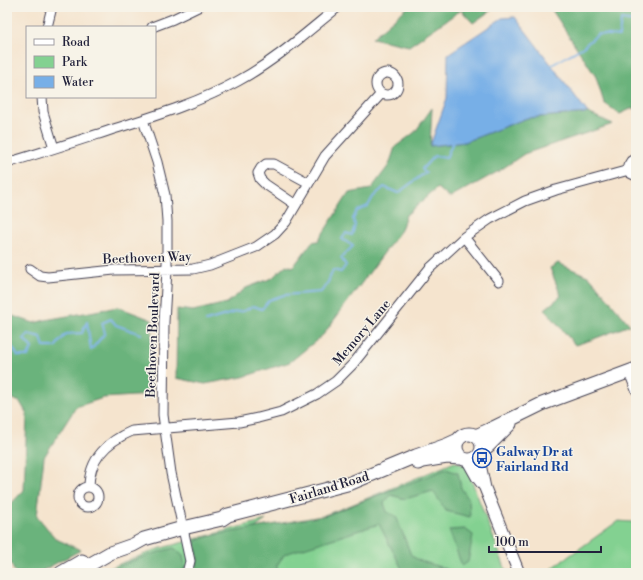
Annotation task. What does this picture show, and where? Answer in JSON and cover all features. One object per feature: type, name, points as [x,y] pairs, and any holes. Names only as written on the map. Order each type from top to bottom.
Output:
[{"type":"main road","points":[[476,436],[542,404],[632,371]]},
{"type":"main road","points":[[481,452],[481,440],[471,434],[466,434],[456,443],[456,450],[464,459],[476,459],[481,452],[519,415]]},
{"type":"main road","name":"Fairland Road","points":[[75,573],[110,553],[133,545],[144,539],[222,519],[228,515],[351,483],[458,440]]},
{"type":"main road","name":"Fairland Road","points":[[222,519],[232,521],[330,498],[422,461],[447,457],[464,459]]},
{"type":"main road","name":"Fairland Road","points":[[61,573],[111,545],[133,537],[144,539]]},
{"type":"street","points":[[47,26],[52,7]]},
{"type":"street","points":[[155,26],[173,20],[198,7]]},
{"type":"street","points":[[7,163],[143,120],[203,98],[238,81],[265,64],[284,51],[338,7]]},
{"type":"street","name":"Beethoven Way","points":[[30,268],[40,276],[48,277],[114,270],[193,269],[210,265],[256,247],[275,234],[286,222],[325,156],[381,94]]},
{"type":"street","points":[[42,98],[43,112],[54,148]]},
{"type":"street","name":"Beethoven Boulevard","points":[[143,120],[157,162],[165,195],[168,221],[163,415],[171,473],[190,561],[187,573]]},
{"type":"street","points":[[632,173],[629,163],[636,158]]},
{"type":"street","points":[[296,205],[265,184],[260,179],[258,173],[266,164],[274,164],[309,183]]},
{"type":"street","name":"Memory Lane","points":[[89,487],[89,479],[99,454],[120,436],[132,431],[239,422],[281,412],[317,394],[336,381],[353,364],[429,269],[464,237],[490,218],[525,201],[556,190],[632,173]]},
{"type":"street","points":[[464,237],[499,281]]},
{"type":"street","points":[[632,371],[636,390]]},
{"type":"street","points":[[481,452],[480,464],[486,488],[519,573]]},
{"type":"street","points":[[464,459],[476,477],[486,488]]},
{"type":"green space","points":[[408,7],[492,7],[493,9],[473,23],[461,10],[409,46],[372,38]]},
{"type":"green space","points":[[550,7],[636,7],[636,110],[633,108],[620,114],[604,103],[596,77]]},
{"type":"green space","points":[[432,108],[430,146],[465,142],[527,118],[588,113],[613,124],[524,154],[499,171],[450,198],[438,188],[406,215],[401,230],[323,335],[290,362],[243,377],[205,384],[176,378],[177,309],[193,311],[227,303],[246,288],[272,278],[286,265],[293,267],[312,242],[318,241],[349,193],[371,189],[389,165],[395,147],[415,132]]},
{"type":"green space","points":[[558,263],[590,277],[630,325],[575,345],[545,309],[561,296],[550,268]]},
{"type":"green space","points":[[118,307],[152,320],[151,395],[103,398],[76,407],[44,457],[37,516],[56,539],[81,550],[38,573],[15,573],[7,555],[7,508],[24,490],[27,414],[20,402],[7,397],[7,309],[10,315],[34,323]]},
{"type":"green space","points":[[455,462],[466,466],[507,573],[99,573],[158,549],[266,520],[239,539],[242,546],[351,505]]},
{"type":"green space","points":[[446,469],[458,473],[461,488],[469,500],[470,517],[446,511],[433,491],[405,499],[391,495],[384,503],[387,512],[396,516],[411,555],[418,560],[443,568],[453,573],[404,573],[379,524],[285,554],[277,565],[277,573],[196,573],[198,557],[195,541],[210,536],[327,515]]},
{"type":"green space","points":[[618,521],[632,522],[636,527],[636,573],[553,573],[551,569]]},
{"type":"green space","points":[[465,529],[473,535],[468,562],[462,566],[449,530]]},
{"type":"green space","points":[[174,548],[183,556],[185,568],[181,573],[105,573],[138,559]]},
{"type":"water","points":[[515,17],[588,113],[527,118],[465,142],[430,146],[447,98],[448,54],[502,18]]},
{"type":"waterway","points":[[550,66],[583,47],[598,34],[619,36],[621,20],[636,22]]},
{"type":"waterway","points":[[206,321],[244,311],[253,306],[262,309],[269,300],[284,295],[321,292],[328,282],[333,270],[341,272],[346,265],[341,258],[353,246],[342,239],[346,233],[352,235],[355,225],[353,219],[357,211],[368,206],[373,197],[384,187],[398,193],[426,172],[422,169],[434,156],[446,158],[453,142]]},
{"type":"waterway","points":[[7,339],[18,356],[28,356],[32,348],[24,339],[28,334],[41,337],[44,347],[55,347],[66,334],[82,333],[87,322],[91,350],[105,333],[102,323],[111,319],[116,325],[141,334]]},
{"type":"place","name":"Galway Dr at Fairland Rd","points":[[482,458]]}]
